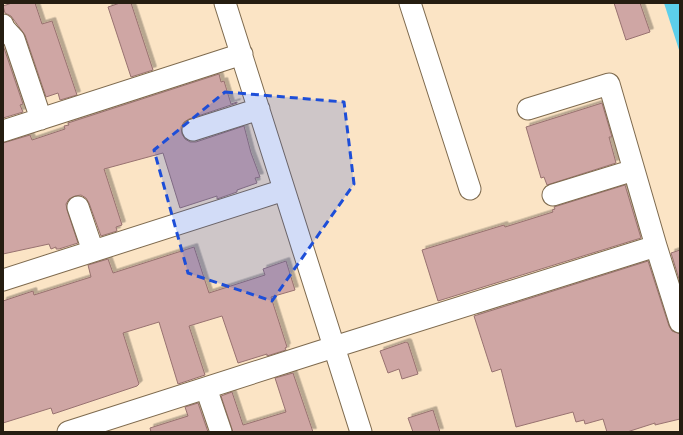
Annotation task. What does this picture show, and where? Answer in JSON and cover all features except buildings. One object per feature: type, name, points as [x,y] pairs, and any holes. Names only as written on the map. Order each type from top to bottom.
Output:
[{"type":"street","points":[[225,3],[361,432]]},
{"type":"street","points":[[410,3],[470,189]]},
{"type":"street","points":[[3,25],[14,39],[41,118]]},
{"type":"street","points":[[3,131],[242,54]]},
{"type":"street","points":[[528,109],[609,84],[656,246],[680,322]]},
{"type":"street","points":[[193,130],[259,109]]},
{"type":"street","points":[[553,195],[634,170]]},
{"type":"street","points":[[3,280],[284,190]]},
{"type":"street","points":[[78,206],[93,251]]},
{"type":"street","points":[[68,432],[656,246]]},
{"type":"street","points":[[206,388],[222,432]]},
{"type":"highlighted area","points":[[225,92],[344,102],[354,184],[272,301],[188,273],[154,150]]},
{"type":"water","points":[[664,3],[680,3],[680,53]]}]
